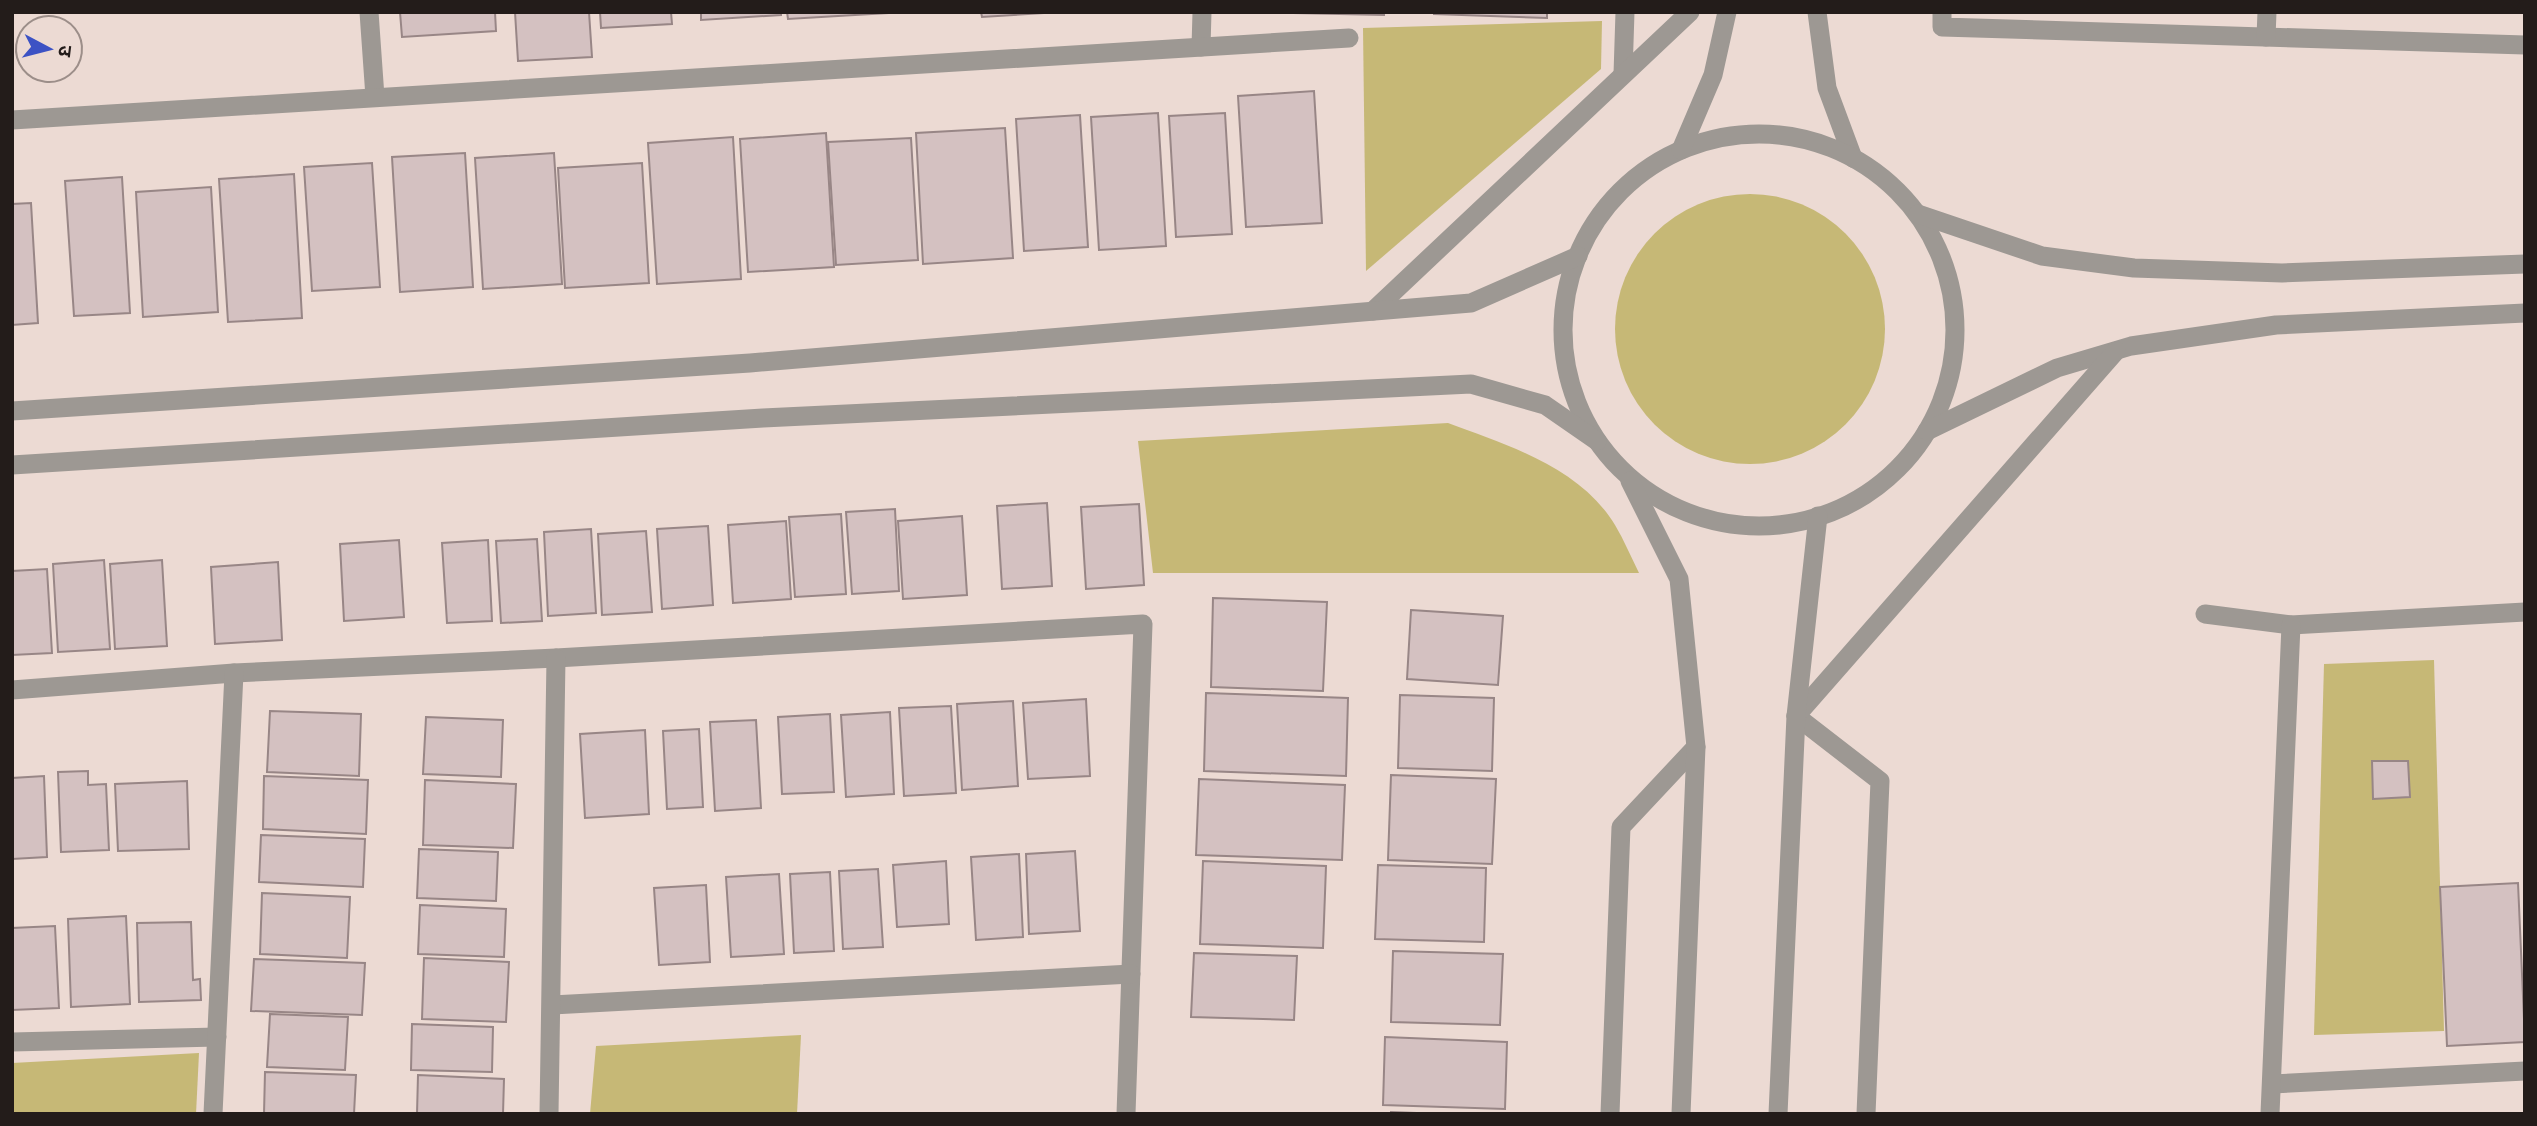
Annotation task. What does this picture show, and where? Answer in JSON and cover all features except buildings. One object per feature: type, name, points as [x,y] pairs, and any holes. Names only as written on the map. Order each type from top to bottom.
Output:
[{"type":"street","points":[[369,12],[375,97]]},
{"type":"street","points":[[1201,47],[1202,12]]},
{"type":"street","points":[[1623,74],[1625,12]]},
{"type":"street","points":[[1373,311],[1690,12]]},
{"type":"street","points":[[1681,150],[1713,75],[1727,12]]},
{"type":"street","points":[[1817,12],[1827,88],[1853,158]]},
{"type":"street","points":[[1942,12],[1942,27],[2525,45]]},
{"type":"street","points":[[2266,37],[2267,12]]},
{"type":"street","points":[[12,120],[1349,38]]},
{"type":"street","points":[[1630,481],[1692,515],[1746,526],[1774,526],[1802,522],[1868,494],[1901,466],[1927,431],[1950,378],[1955,321],[1944,265],[1917,214],[1894,187],[1866,164],[1833,148],[1799,137],[1769,133],[1739,134],[1709,140],[1681,150],[1654,164],[1622,190],[1597,220],[1578,256],[1566,303],[1565,351],[1575,398],[1597,441],[1630,481],[1679,579],[1696,747],[1681,1114]]},
{"type":"street","points":[[1917,214],[2042,256],[2134,268],[2282,273],[2525,264]]},
{"type":"street","points":[[12,411],[750,363],[1471,303],[1578,256]]},
{"type":"street","points":[[1927,431],[2057,368],[2117,350],[2276,325],[2525,313]]},
{"type":"street","points":[[1796,716],[2117,350]]},
{"type":"street","points":[[12,465],[763,418],[1471,384],[1545,405],[1597,441]]},
{"type":"street","points":[[1778,1114],[1796,716],[1818,516]]},
{"type":"street","points":[[2205,614],[2291,625],[2525,612]]},
{"type":"street","points":[[12,690],[234,673],[556,658],[1143,624],[1126,1114]]},
{"type":"street","points":[[2270,1114],[2291,625]]},
{"type":"street","points":[[550,1114],[556,658]]},
{"type":"street","points":[[213,1114],[234,673]]},
{"type":"street","points":[[1796,716],[1880,781],[1866,1114]]},
{"type":"street","points":[[1610,1114],[1621,827],[1696,747]]},
{"type":"street","points":[[552,1005],[1131,974]]},
{"type":"street","points":[[12,1042],[217,1037]]},
{"type":"street","points":[[2272,1084],[2525,1071]]},
{"type":"shaded area","points":[[1602,21],[1601,69],[1366,271],[1363,28]]},
{"type":"shaded area","points":[[1763,194],[1802,204],[1846,233],[1875,277],[1883,303],[1883,355],[1875,381],[1846,425],[1802,454],[1763,464],[1737,464],[1698,454],[1686,448],[1664,434],[1645,415],[1625,381],[1617,355],[1615,316],[1625,277],[1631,265],[1645,243],[1664,224],[1698,204],[1724,196]]},
{"type":"shaded area","points":[[1448,423],[1540,460],[1582,488],[1600,505],[1615,525],[1639,573],[1153,573],[1138,441]]},
{"type":"shaded area","points":[[2434,660],[2444,1031],[2314,1035],[2324,664]]},
{"type":"shaded area","points":[[801,1035],[797,1114],[590,1114],[596,1046]]},
{"type":"shaded area","points":[[199,1053],[196,1114],[12,1114],[12,1063]]}]
